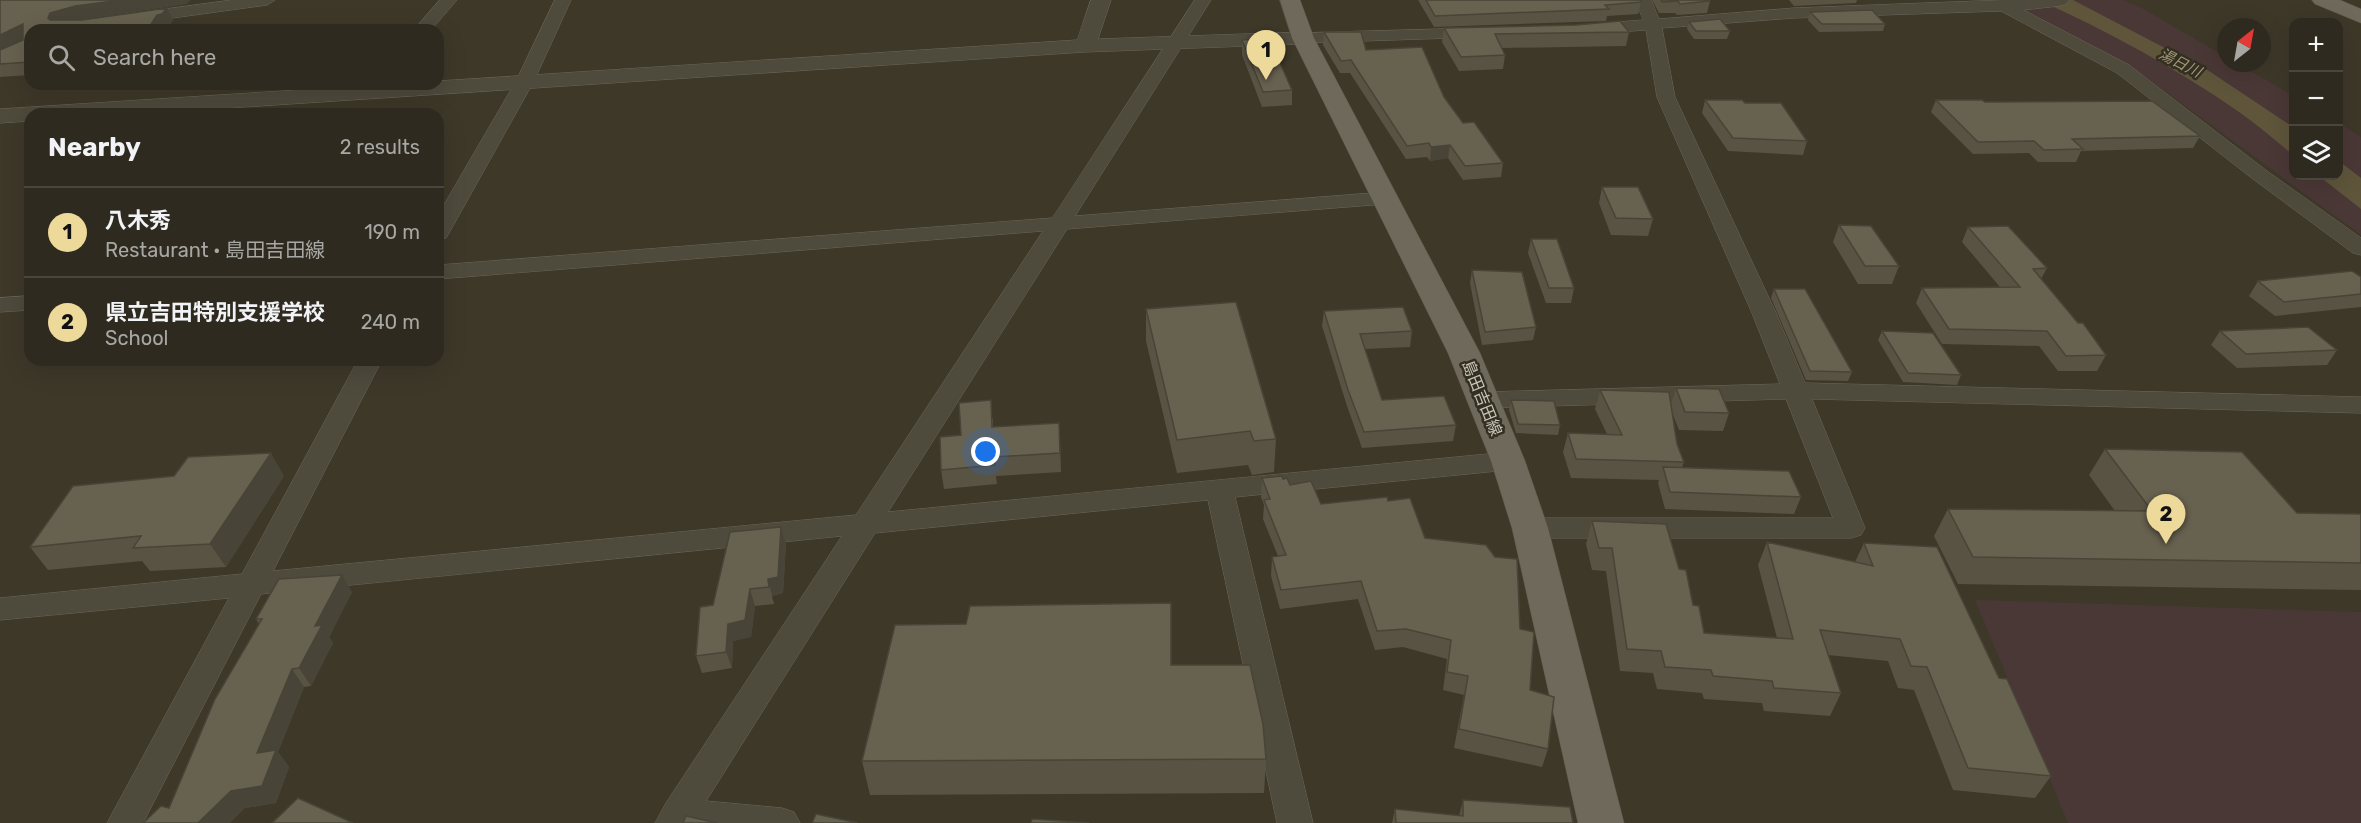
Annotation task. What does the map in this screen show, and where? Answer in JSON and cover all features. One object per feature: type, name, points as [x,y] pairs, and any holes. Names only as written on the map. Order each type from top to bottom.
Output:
[{"type":"main road","name":"島田吉田線","points":[[1290,0],[1303,38],[1464,353],[1508,461],[1530,528],[1600,819]]},
{"type":"main road","points":[[2322,0],[2361,17]]},
{"type":"main road","points":[[2347,0],[2361,6]]},
{"type":"street","points":[[125,20],[267,0]]},
{"type":"street","points":[[427,24],[449,0]]},
{"type":"street","points":[[444,223],[525,81],[563,0]]},
{"type":"street","points":[[1084,46],[1101,0]]},
{"type":"street","points":[[675,819],[1203,0]]},
{"type":"street","points":[[1530,528],[1851,528],[1764,313],[1666,97],[1653,24],[1643,0]]},
{"type":"street","points":[[1573,31],[1794,12],[2060,0]]},
{"type":"street","points":[[1998,3],[2123,69],[2260,175],[2361,248]]},
{"type":"street","points":[[444,85],[1084,46],[1491,33]]},
{"type":"street","points":[[116,108],[343,90]]},
{"type":"street","points":[[2,117],[24,115]]},
{"type":"street","points":[[444,272],[1385,198]]},
{"type":"street","points":[[0,305],[24,303]]},
{"type":"street","points":[[126,823],[367,366]]},
{"type":"street","points":[[1483,400],[1796,391],[2361,405]]},
{"type":"street","points":[[0,609],[1508,461]]},
{"type":"street","points":[[1220,490],[1295,823]]},
{"type":"street","points":[[1564,817],[1600,819]]},
{"type":"street","points":[[675,819],[782,823]]},
{"type":"shaded area","points":[[1998,0],[2123,0],[2140,7],[2217,52],[2217,72],[2252,72],[2289,94],[2289,180],[2343,180],[2343,126],[2361,137],[2361,235],[2143,75]]},
{"type":"shaded area","points":[[1975,600],[2361,612],[2361,823],[2068,823]]},
{"type":"water","name":"湯日川","points":[[2039,0],[2073,0],[2209,71],[2289,124],[2289,152],[2246,117],[2191,80],[2091,25]]},
{"type":"water","points":[[2343,164],[2361,178],[2361,209],[2324,180],[2343,180]]},
{"type":"building","points":[[0,0],[122,0],[75,6],[50,13],[48,18],[50,20],[82,20],[167,8],[162,14],[157,15],[151,24],[24,24],[24,62],[0,64],[0,50],[23,40],[23,24],[0,35]]},
{"type":"building","points":[[1426,0],[1640,0],[1641,2],[1605,5],[1609,9],[1435,16]]},
{"type":"building","points":[[1661,0],[1710,1],[1680,4],[1678,1],[1662,2]]},
{"type":"building","points":[[1872,10],[1885,24],[1822,24],[1810,12]]},
{"type":"building","points":[[1720,19],[1730,31],[1696,31],[1689,22]]},
{"type":"building","points":[[1620,21],[1629,32],[1495,34],[1505,55],[1461,57],[1444,28],[1576,25]]},
{"type":"building","points":[[1324,32],[1361,32],[1366,50],[1422,47],[1444,97],[1463,123],[1474,122],[1503,163],[1465,166],[1450,145],[1431,147],[1429,143],[1407,146],[1351,60],[1341,61]]},
{"type":"building","points":[[1269,38],[1292,90],[1263,92],[1242,40]]},
{"type":"building","points":[[1705,100],[1781,103],[1807,141],[1733,138]]},
{"type":"building","points":[[1936,100],[2152,101],[2200,136],[2072,139],[2083,149],[2044,150],[2034,141],[1978,142]]},
{"type":"building","points":[[1602,187],[1638,187],[1653,219],[1616,218]]},
{"type":"building","points":[[1839,225],[1871,226],[1899,266],[1865,266]]},
{"type":"building","points":[[2008,226],[2047,268],[2033,269],[2078,323],[2083,323],[2106,355],[2066,356],[2047,331],[1949,329],[1922,288],[2020,287],[1968,227]]},
{"type":"building","points":[[1531,239],[1557,239],[1574,288],[1549,288]]},
{"type":"building","points":[[1472,270],[1522,272],[1536,327],[1485,332]]},
{"type":"building","points":[[2352,271],[2361,277],[2361,294],[2284,302],[2258,281]]},
{"type":"building","points":[[1774,289],[1805,289],[1852,372],[1810,371]]},
{"type":"building","points":[[1236,302],[1276,439],[1254,441],[1250,431],[1177,440],[1146,309]]},
{"type":"building","points":[[1403,307],[1412,331],[1360,334],[1382,400],[1444,396],[1456,425],[1364,432],[1348,390],[1324,311]]},
{"type":"building","points":[[2308,327],[2337,350],[2246,354],[2220,331]]},
{"type":"building","points":[[1882,331],[1933,333],[1961,375],[1908,373]]},
{"type":"building","points":[[1676,388],[1719,389],[1729,413],[1685,412]]},
{"type":"building","points":[[1600,390],[1669,392],[1677,444],[1684,462],[1576,459],[1568,433],[1622,435]]},
{"type":"building","points":[[991,400],[992,427],[1059,423],[1060,453],[994,457],[995,465],[941,470],[940,437],[961,435],[959,403]]},
{"type":"building","points":[[1511,400],[1554,401],[1560,425],[1518,424]]},
{"type":"building","points":[[2105,449],[2242,452],[2297,513],[2361,514],[2361,563],[1973,557],[1948,509],[2152,511]]},
{"type":"building","points":[[271,453],[210,544],[133,548],[141,536],[30,547],[73,486],[174,476],[188,457]]},
{"type":"building","points":[[1663,467],[1789,471],[1801,497],[1670,492]]},
{"type":"building","points":[[1282,476],[1283,479],[1287,478],[1290,485],[1311,481],[1321,504],[1387,497],[1388,501],[1410,498],[1425,538],[1486,545],[1495,557],[1517,559],[1520,629],[1534,632],[1530,690],[1554,697],[1548,749],[1459,729],[1468,676],[1447,672],[1451,640],[1406,629],[1377,631],[1361,581],[1281,590],[1272,557],[1286,555],[1264,500],[1270,499],[1262,478]]},
{"type":"building","points":[[1592,521],[1666,524],[1679,569],[1686,570],[1693,605],[1699,606],[1704,633],[1793,639],[1767,542],[1873,566],[1864,543],[1937,547],[1999,678],[2007,679],[2051,776],[1968,768],[1927,667],[1911,666],[1900,639],[1820,630],[1841,693],[1774,688],[1772,681],[1713,676],[1711,670],[1665,667],[1661,651],[1627,649],[1612,548],[1599,548]]},
{"type":"building","points":[[781,527],[778,577],[768,579],[769,587],[750,589],[745,620],[728,624],[726,652],[696,656],[700,607],[713,605],[730,532]]},
{"type":"building","points":[[342,575],[315,626],[322,625],[299,668],[292,669],[257,753],[276,750],[262,786],[231,791],[198,823],[143,823],[161,806],[169,808],[215,699],[262,619],[256,619],[279,579]]},
{"type":"building","points":[[1171,603],[1171,665],[1250,665],[1263,724],[1266,759],[862,761],[895,625],[966,624],[970,606]]},
{"type":"building","points":[[298,798],[353,823],[272,823]]},
{"type":"building","points":[[1463,800],[1570,807],[1573,823],[1396,823],[1395,809],[1463,816]]},
{"type":"building","points":[[816,814],[858,823],[812,823]]},
{"type":"building","points":[[686,816],[717,823],[683,823]]},
{"type":"building","points":[[1032,819],[1089,823],[1031,823]]},
{"type":"place","name":"八木秀","points":[[1266,80]]},
{"type":"place","name":"県立吉田特別支援学校","points":[[2166,544]]}]
